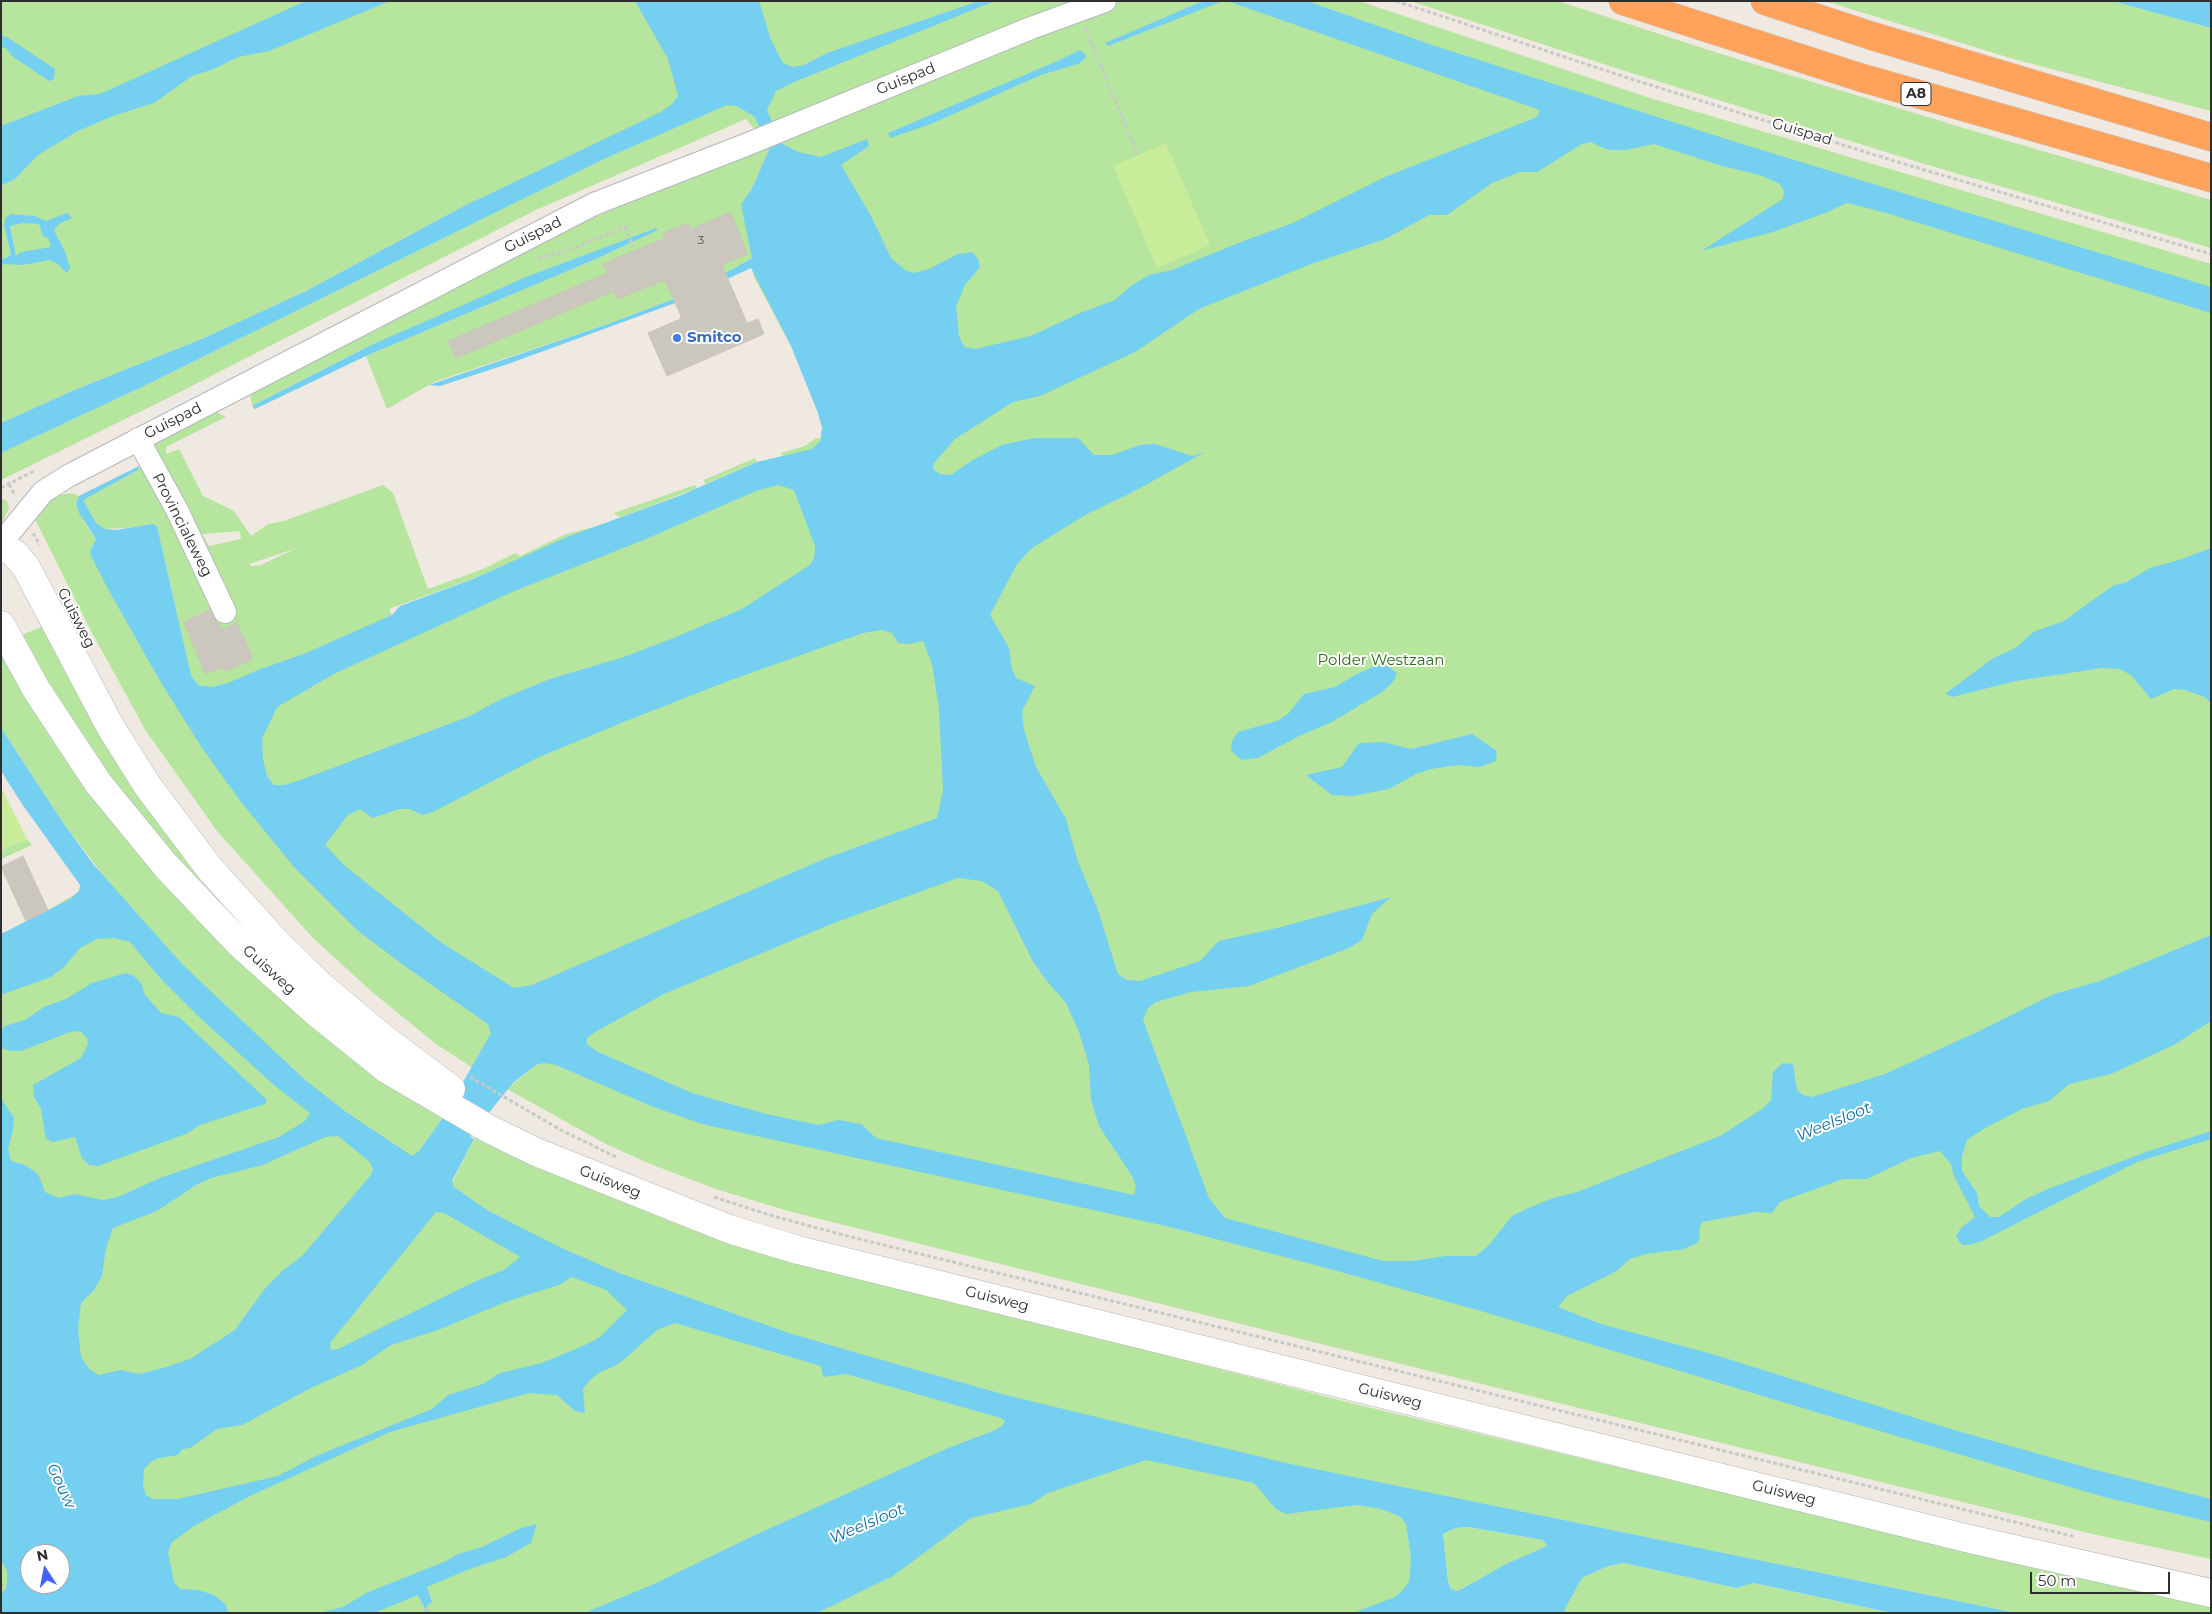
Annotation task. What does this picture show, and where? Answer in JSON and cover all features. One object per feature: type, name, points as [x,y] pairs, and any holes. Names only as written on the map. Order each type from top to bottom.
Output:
[{"type":"highway","name":"A8","points":[[1623,1],[1859,77],[2211,178]]},
{"type":"highway","points":[[1765,1],[1872,36],[2211,137]]},
{"type":"main road","name":"Guisweg","points":[[1,544],[15,554],[26,567],[110,726],[147,785],[210,869],[276,942],[321,986],[383,1038],[456,1090],[497,1115],[536,1152],[610,1169],[729,1229],[798,1250],[1974,1540],[2211,1593]]},
{"type":"main road","name":"Guisweg","points":[[1,625],[36,689],[98,783],[132,827],[201,905],[278,979],[388,1070],[456,1090]]},
{"type":"street","name":"Guispad","points":[[1,544],[24,514],[50,486],[594,204],[748,144],[1031,28],[1106,1]]},
{"type":"street","name":"Provincialeweg","points":[[138,439],[177,510],[225,612]]},
{"type":"path","name":"Guispad","points":[[1396,1],[1622,76],[2049,208],[2211,254]]},
{"type":"path","points":[[1095,50],[1138,155]]},
{"type":"path","points":[[533,259],[560,252],[627,226],[633,247]]},
{"type":"path","points":[[1,488],[9,484]]},
{"type":"path","points":[[24,514],[44,554]]},
{"type":"path","points":[[456,1090],[497,1115],[610,1169]]},
{"type":"path","points":[[708,1194],[773,1216],[851,1237],[2085,1540]]},
{"type":"path","points":[[424,1610],[429,1608]]},
{"type":"green space","name":"Polder Westzaan","points":[[1,1],[1300,1],[1398,34],[1307,1],[1359,1],[1650,98],[2211,264],[2211,1559],[2097,1535],[788,1211],[716,1189],[648,1163],[606,1144],[507,1089],[536,1065],[543,1063],[491,1028],[491,1033],[473,1068],[436,1044],[371,991],[312,937],[217,831],[146,731],[91,631],[34,517],[42,506],[59,495],[71,493],[79,496],[76,503],[84,522],[96,539],[90,551],[160,681],[211,687],[198,685],[191,675],[157,526],[105,529],[96,523],[82,499],[138,470],[139,466],[147,462],[148,443],[211,409],[226,417],[166,447],[166,454],[179,449],[203,496],[234,511],[251,536],[268,524],[284,521],[383,485],[393,493],[428,589],[483,569],[515,553],[520,556],[566,534],[594,527],[792,455],[782,456],[781,453],[805,446],[816,438],[820,439],[822,428],[819,413],[791,346],[754,277],[752,258],[692,292],[608,324],[434,382],[387,409],[366,356],[596,259],[658,230],[371,345],[252,406],[250,392],[513,255],[622,205],[767,144],[746,119],[536,210],[170,397],[1,480],[1,453],[144,386],[604,159],[719,107],[678,97],[677,102],[661,113],[462,207],[306,291],[204,338],[72,391],[1,423],[1,266],[16,256],[10,226],[4,226],[11,255],[1,260],[1,186],[7,183],[1,134]],"holes":[[[761,168],[766,179],[749,192]],[[240,531],[241,539],[209,546],[202,534]],[[297,548],[261,565],[251,566],[249,564]],[[480,576],[384,619],[392,615],[389,609]]]},
{"type":"green space","points":[[1410,1],[1558,1],[1721,54],[1967,129],[2211,200],[2211,248],[1918,162],[1625,71]]},
{"type":"green space","points":[[1825,1],[2112,1],[2211,28],[2211,111],[2010,58]]},
{"type":"green space","points":[[1166,143],[1210,245],[1157,268],[1113,166]]},
{"type":"green space","points":[[755,458],[757,462],[705,484],[704,480]]},
{"type":"green space","points":[[695,485],[697,488],[620,517],[614,513]]},
{"type":"green space","points":[[1,498],[7,501],[9,508],[1,525]]},
{"type":"green space","points":[[46,625],[288,967],[242,935],[138,818],[15,638]]},
{"type":"green space","points":[[1,642],[85,780],[419,1100],[442,1119],[418,1152],[453,1181],[476,1135],[603,1194],[690,1229],[810,1264],[1355,1404],[2030,1566],[2211,1606],[2211,1613],[2016,1613],[1392,1485],[1406,1524],[1411,1559],[1412,1613],[1,1613],[1,938],[77,893],[113,888],[64,824],[1,728]]},
{"type":"green space","points":[[1,787],[27,839],[1,850]]},
{"type":"green space","points":[[27,839],[32,845],[1,859],[1,850]]},
{"type":"green space","points":[[1468,1527],[1543,1540],[1547,1546],[1506,1564],[1458,1591],[1451,1589],[1448,1582],[1443,1534],[1456,1528]]},
{"type":"green space","points":[[1624,1563],[1736,1588],[1753,1583],[1892,1613],[1566,1613],[1565,1609],[1582,1578],[1608,1566]]},
{"type":"water","points":[[306,1],[390,1],[269,51],[238,57],[214,69],[192,76],[154,103],[113,116],[78,131],[38,155],[15,179],[1,186],[1,126],[78,96],[100,94]]},
{"type":"water","points":[[635,1],[759,1],[771,40],[783,63],[792,67],[804,65],[827,53],[979,1],[995,1],[792,83],[776,91],[767,110],[781,143],[798,152],[821,157],[867,139],[869,146],[841,165],[871,216],[891,258],[905,270],[914,273],[929,269],[958,254],[972,252],[978,259],[980,267],[965,285],[956,306],[959,336],[964,347],[975,349],[1031,336],[1080,313],[1115,300],[1132,285],[1149,275],[1172,270],[1293,223],[1385,177],[1537,117],[1540,110],[1227,1],[1307,1],[1435,46],[1742,144],[2211,287],[2211,313],[1883,212],[1847,203],[1773,232],[1701,251],[1783,199],[1784,192],[1780,184],[1760,175],[1722,166],[1654,144],[1625,150],[1614,150],[1605,149],[1591,142],[1582,144],[1537,172],[1520,172],[1492,183],[1447,215],[1429,215],[1385,239],[1314,263],[1199,309],[1135,352],[1040,396],[1013,402],[955,439],[934,463],[933,469],[940,474],[951,475],[971,461],[1002,445],[1034,438],[1078,438],[1094,455],[1112,455],[1140,445],[1155,444],[1192,456],[1205,452],[1131,493],[1087,514],[1032,548],[1017,564],[990,615],[1009,648],[1012,670],[1016,678],[1035,686],[1022,711],[1024,730],[1036,767],[1066,819],[1078,862],[1097,907],[1118,974],[1127,980],[1140,981],[1200,961],[1219,941],[1277,928],[1391,897],[1372,914],[1362,940],[1349,948],[1249,986],[1191,992],[1156,1002],[1148,1008],[1143,1020],[1209,1198],[1225,1218],[1383,1261],[1412,1261],[1446,1256],[1476,1256],[1489,1245],[1512,1216],[1526,1209],[1553,1198],[1577,1192],[1720,1136],[1762,1109],[1771,1100],[1773,1072],[1783,1063],[1793,1064],[1797,1090],[1803,1095],[1812,1097],[1885,1074],[2054,994],[2100,981],[2211,935],[2211,1021],[2174,1045],[2111,1074],[2069,1084],[2049,1101],[2022,1109],[1985,1128],[1967,1140],[1962,1156],[1962,1171],[1977,1193],[1979,1206],[1990,1217],[1999,1217],[2026,1199],[2048,1189],[2146,1152],[2211,1131],[2211,1139],[2137,1162],[1982,1241],[1970,1245],[1963,1245],[1956,1236],[1961,1228],[1975,1217],[1954,1176],[1951,1164],[1940,1151],[1911,1158],[1867,1179],[1843,1179],[1780,1202],[1772,1213],[1756,1212],[1702,1222],[1699,1230],[1700,1237],[1697,1243],[1684,1249],[1646,1254],[1630,1259],[1615,1272],[1567,1296],[1558,1307],[1601,1324],[1712,1354],[1954,1430],[2092,1469],[2211,1499],[2211,1522],[2104,1497],[1481,1311],[1319,1266],[1166,1226],[702,1124],[651,1106],[556,1065],[544,1063],[536,1065],[513,1083],[470,1136],[474,1139],[452,1181],[454,1187],[487,1210],[564,1249],[619,1273],[789,1333],[1006,1395],[1286,1463],[2016,1613],[1892,1613],[1754,1583],[1736,1588],[1624,1563],[1608,1566],[1582,1578],[1565,1609],[1566,1613],[1353,1613],[1395,1597],[1409,1582],[1411,1559],[1406,1524],[1401,1517],[1381,1509],[1357,1505],[1286,1514],[1276,1509],[1254,1483],[1146,1460],[1048,1493],[1031,1504],[971,1518],[893,1576],[817,1613],[584,1613],[654,1584],[753,1536],[948,1448],[993,1431],[1003,1425],[1005,1421],[1001,1418],[846,1374],[823,1377],[821,1366],[675,1323],[657,1330],[615,1366],[600,1372],[589,1381],[583,1389],[585,1413],[575,1411],[557,1395],[529,1393],[390,1432],[248,1497],[194,1526],[172,1542],[168,1552],[174,1582],[180,1589],[198,1590],[214,1595],[225,1604],[229,1613],[1,1613],[1,1594],[6,1589],[7,1571],[1,1560],[1,1098],[14,1118],[8,1149],[11,1161],[25,1165],[38,1174],[45,1192],[59,1198],[74,1194],[103,1200],[118,1197],[160,1178],[279,1137],[305,1121],[310,1113],[275,1086],[198,1016],[161,979],[130,942],[114,938],[97,939],[80,948],[65,966],[51,977],[1,995],[1,934],[70,899],[79,891],[80,885],[22,804],[1,771],[1,728],[64,824],[94,865],[183,965],[304,1079],[346,1112],[412,1156],[418,1152],[442,1119],[491,1033],[488,1024],[357,930],[294,867],[241,802],[202,748],[160,681],[108,589],[91,556],[90,551],[96,539],[79,513],[76,503],[79,496],[139,466],[138,470],[83,500],[96,523],[105,529],[115,530],[153,524],[157,526],[191,675],[198,685],[212,687],[228,683],[306,653],[392,615],[400,606],[473,579],[567,537],[679,496],[757,462],[812,449],[821,440],[822,428],[818,413],[791,346],[751,268],[675,303],[508,364],[440,386],[429,385],[608,324],[692,292],[752,258],[741,205],[752,188],[770,148],[754,116],[736,106],[727,105],[604,159],[144,386],[1,453],[1,423],[72,391],[204,338],[306,291],[462,207],[661,112],[672,104],[678,96],[668,59]],"holes":[[[778,485],[794,490],[815,546],[814,558],[810,565],[742,609],[624,657],[550,679],[499,700],[470,716],[306,778],[285,785],[274,785],[267,776],[263,759],[262,739],[277,707],[334,674],[512,592],[646,539],[756,491]],[[882,630],[892,633],[898,643],[908,644],[923,641],[932,664],[939,709],[943,790],[937,818],[824,859],[532,985],[514,988],[442,943],[345,866],[325,845],[348,815],[360,809],[373,818],[399,809],[410,809],[422,815],[433,812],[537,758],[731,680],[863,633]],[[958,878],[982,881],[998,891],[1032,960],[1066,1003],[1079,1032],[1089,1065],[1091,1100],[1099,1126],[1132,1176],[1136,1186],[1134,1195],[876,1138],[861,1124],[838,1120],[819,1125],[766,1114],[692,1093],[596,1051],[587,1044],[587,1038],[597,1031],[664,994],[834,923]],[[338,1136],[370,1162],[373,1170],[303,1255],[281,1272],[263,1291],[235,1330],[190,1359],[163,1368],[139,1374],[121,1370],[99,1375],[90,1370],[81,1357],[78,1329],[81,1303],[94,1290],[102,1276],[106,1248],[113,1228],[157,1211],[196,1185],[211,1178],[263,1165],[325,1137]],[[436,1212],[444,1213],[519,1256],[504,1270],[476,1281],[338,1349],[331,1350],[330,1343]],[[572,1277],[606,1290],[627,1310],[599,1338],[585,1345],[542,1363],[500,1373],[483,1384],[448,1395],[432,1409],[316,1456],[278,1476],[178,1499],[153,1499],[146,1495],[143,1485],[144,1469],[152,1461],[178,1455],[183,1449],[190,1448],[217,1429],[242,1425],[311,1388],[362,1365],[391,1345],[438,1330],[508,1301],[559,1285]],[[1468,1527],[1543,1540],[1547,1546],[1506,1564],[1458,1591],[1451,1589],[1448,1582],[1443,1534],[1456,1528]]]},
{"type":"water","points":[[1203,1],[1223,1],[1108,46],[1105,43]]},
{"type":"water","points":[[2112,1],[2211,1],[2211,28]]},
{"type":"water","points":[[1,36],[7,37],[55,69],[54,79],[49,81],[12,56],[6,48],[1,47]]},
{"type":"water","points":[[1080,50],[1086,55],[1085,59],[1078,64],[1041,75],[931,124],[890,138],[888,133]]},
{"type":"water","points":[[67,213],[72,218],[59,224],[54,230],[65,252],[70,268],[67,273],[50,260],[22,265],[5,264],[1,266],[1,260],[11,255],[4,226],[5,218],[11,214],[35,216],[46,221]],"holes":[[[23,223],[39,224],[43,236],[48,238],[51,247],[21,252],[16,256],[10,226]]]},
{"type":"water","points":[[656,228],[658,230],[596,259],[366,356],[255,409],[252,406],[371,345],[526,277]]},
{"type":"water","points":[[2211,548],[2211,703],[2205,697],[2185,690],[2174,689],[2151,699],[2131,675],[2119,669],[2102,668],[2016,681],[1952,697],[1945,694],[1992,659],[2017,647],[2033,632],[2064,621],[2114,585],[2125,583],[2150,568]]},
{"type":"water","points":[[1386,665],[1397,673],[1393,682],[1382,692],[1330,723],[1299,736],[1258,758],[1242,760],[1231,751],[1232,741],[1238,732],[1277,721],[1288,714],[1304,694],[1335,687],[1375,666]]},
{"type":"water","points":[[1472,734],[1497,751],[1496,761],[1480,767],[1459,765],[1431,769],[1416,774],[1389,789],[1353,796],[1332,795],[1306,775],[1342,767],[1359,743],[1383,742],[1411,749]]},
{"type":"water","points":[[126,973],[134,976],[141,983],[145,995],[161,1013],[179,1017],[267,1100],[265,1104],[200,1125],[186,1134],[98,1166],[89,1165],[82,1158],[75,1137],[53,1142],[46,1139],[41,1109],[34,1097],[33,1085],[81,1058],[88,1044],[87,1038],[80,1031],[70,1032],[21,1051],[12,1051],[1,1048],[1,1031],[5,1026],[25,1020],[44,1007],[66,999],[92,983]]},
{"type":"water","points":[[537,1524],[531,1543],[506,1557],[467,1570],[427,1587],[432,1602],[427,1605],[429,1613],[427,1613],[418,1595],[374,1613],[319,1613],[343,1607],[366,1593],[446,1561],[458,1554],[482,1547],[521,1528]]},
{"type":"building","points":[[731,212],[747,254],[722,265],[747,323],[758,319],[764,334],[667,376],[648,333],[680,319],[681,316],[665,280],[617,299],[614,291],[456,358],[448,341],[607,273],[603,264],[665,238],[663,233],[688,223],[691,229]]},
{"type":"building","points":[[210,610],[222,630],[237,623],[253,659],[225,671],[224,667],[205,674],[184,622]]},
{"type":"building","points":[[23,856],[48,910],[26,921],[1,867]]},
{"type":"place","name":"Smitco","points":[[677,338]]},
{"type":"water label","name":"Weelsloot","points":[[1834,1122]]},
{"type":"water label","name":"Gouw","points":[[61,1486]]},
{"type":"water label","name":"Weelsloot","points":[[867,1524]]}]
